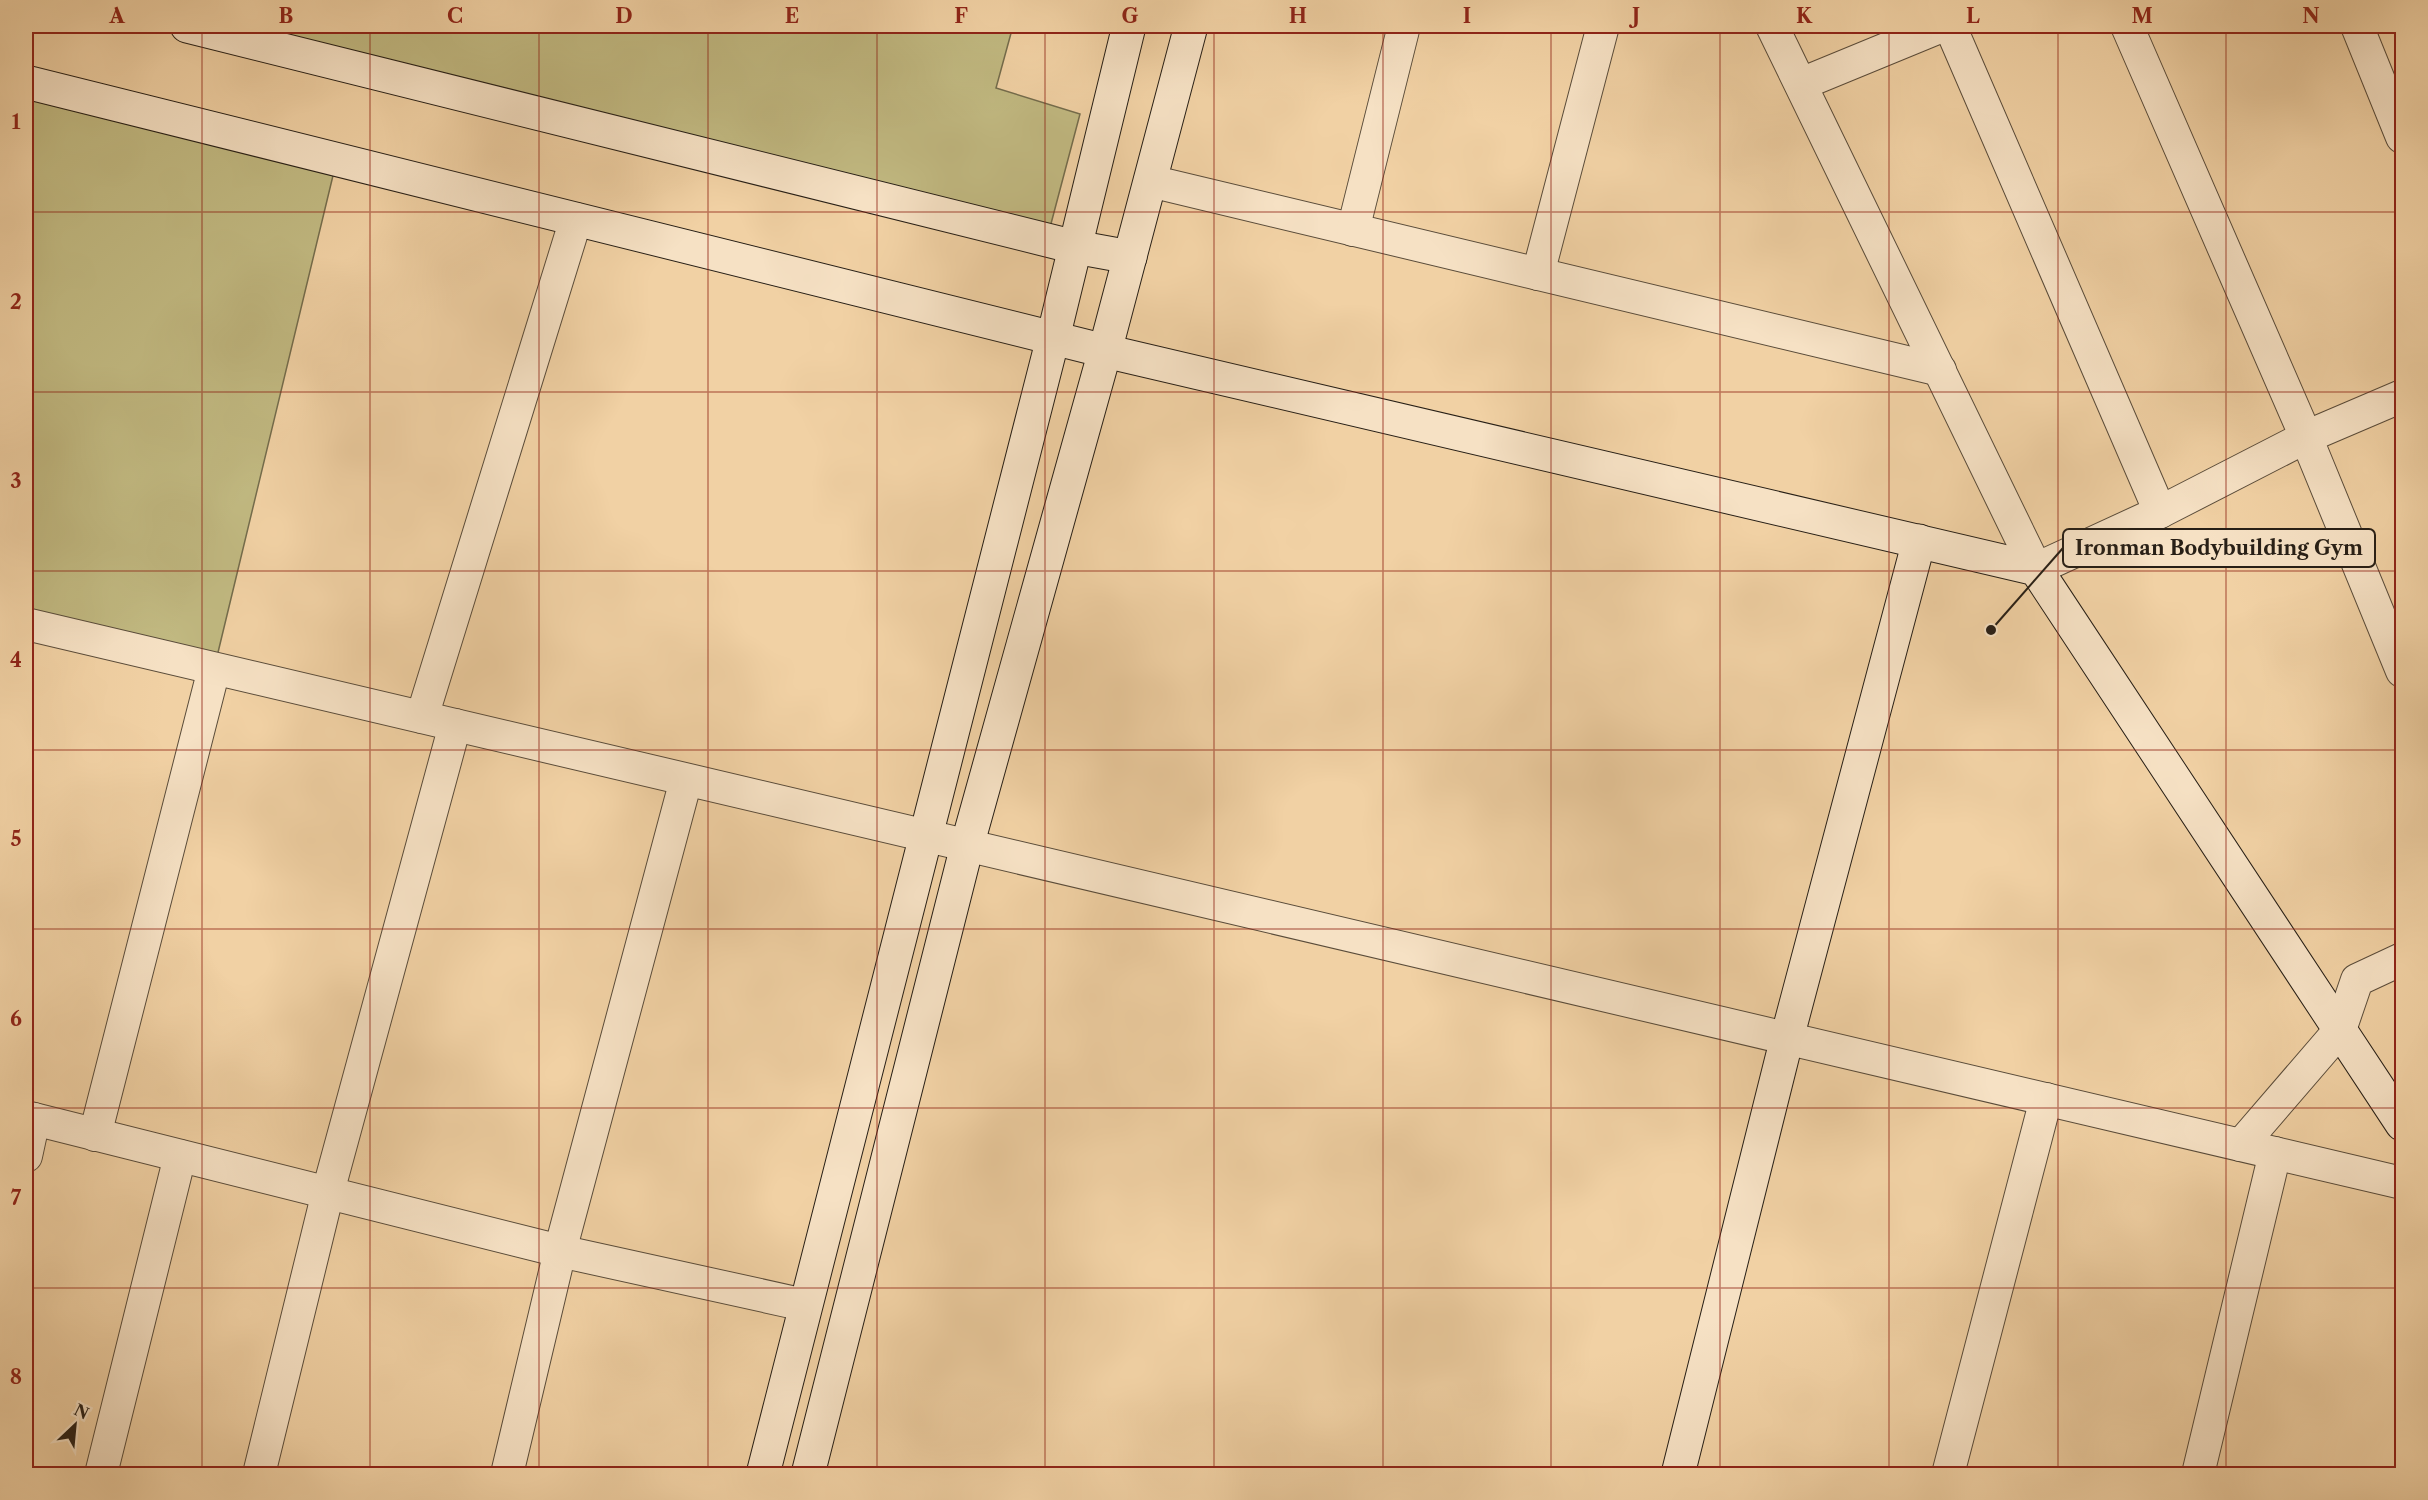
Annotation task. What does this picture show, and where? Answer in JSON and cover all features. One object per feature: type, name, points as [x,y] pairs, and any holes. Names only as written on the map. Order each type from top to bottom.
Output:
[{"type":"street","points":[[187,26],[1075,247],[1130,257]]},
{"type":"street","points":[[763,1474],[924,836],[1053,338],[1129,26]]},
{"type":"street","points":[[808,1474],[967,846],[1105,351],[1191,26]]},
{"type":"street","points":[[1353,230],[1404,26]]},
{"type":"street","points":[[1538,274],[1603,26]]},
{"type":"street","points":[[1772,26],[2036,569],[2403,1124]]},
{"type":"street","points":[[1801,84],[1942,26]]},
{"type":"street","points":[[1950,26],[2160,512]]},
{"type":"street","points":[[2127,26],[2306,437],[2403,671]]},
{"type":"street","points":[[2357,26],[2403,137]]},
{"type":"street","points":[[26,82],[1105,351],[2036,569],[2160,512],[2306,437],[2403,396]]},
{"type":"street","points":[[1150,181],[1940,370]]},
{"type":"street","points":[[422,717],[576,219]]},
{"type":"street","points":[[1678,1474],[1787,1038],[1919,541]]},
{"type":"street","points":[[26,624],[2403,1183]]},
{"type":"street","points":[[95,1135],[214,669]]},
{"type":"street","points":[[259,1474],[328,1192],[455,725]]},
{"type":"street","points":[[507,1474],[560,1251],[686,780]]},
{"type":"street","points":[[2241,1145],[2340,1030],[2357,980],[2403,958]]},
{"type":"street","points":[[1948,1474],[2046,1099]]},
{"type":"street","points":[[26,1156],[30,1118],[560,1251],[805,1305]]},
{"type":"street","points":[[2198,1474],[2275,1153]]},
{"type":"street","points":[[101,1474],[180,1156]]},
{"type":"shaded area","points":[[193,26],[1013,26],[996,88],[1080,114],[1048,235]]},
{"type":"shaded area","points":[[26,82],[337,159],[214,669],[26,624]]},
{"type":"place","name":"Ironman Bodybuilding Gym","points":[[1991,630]]}]
